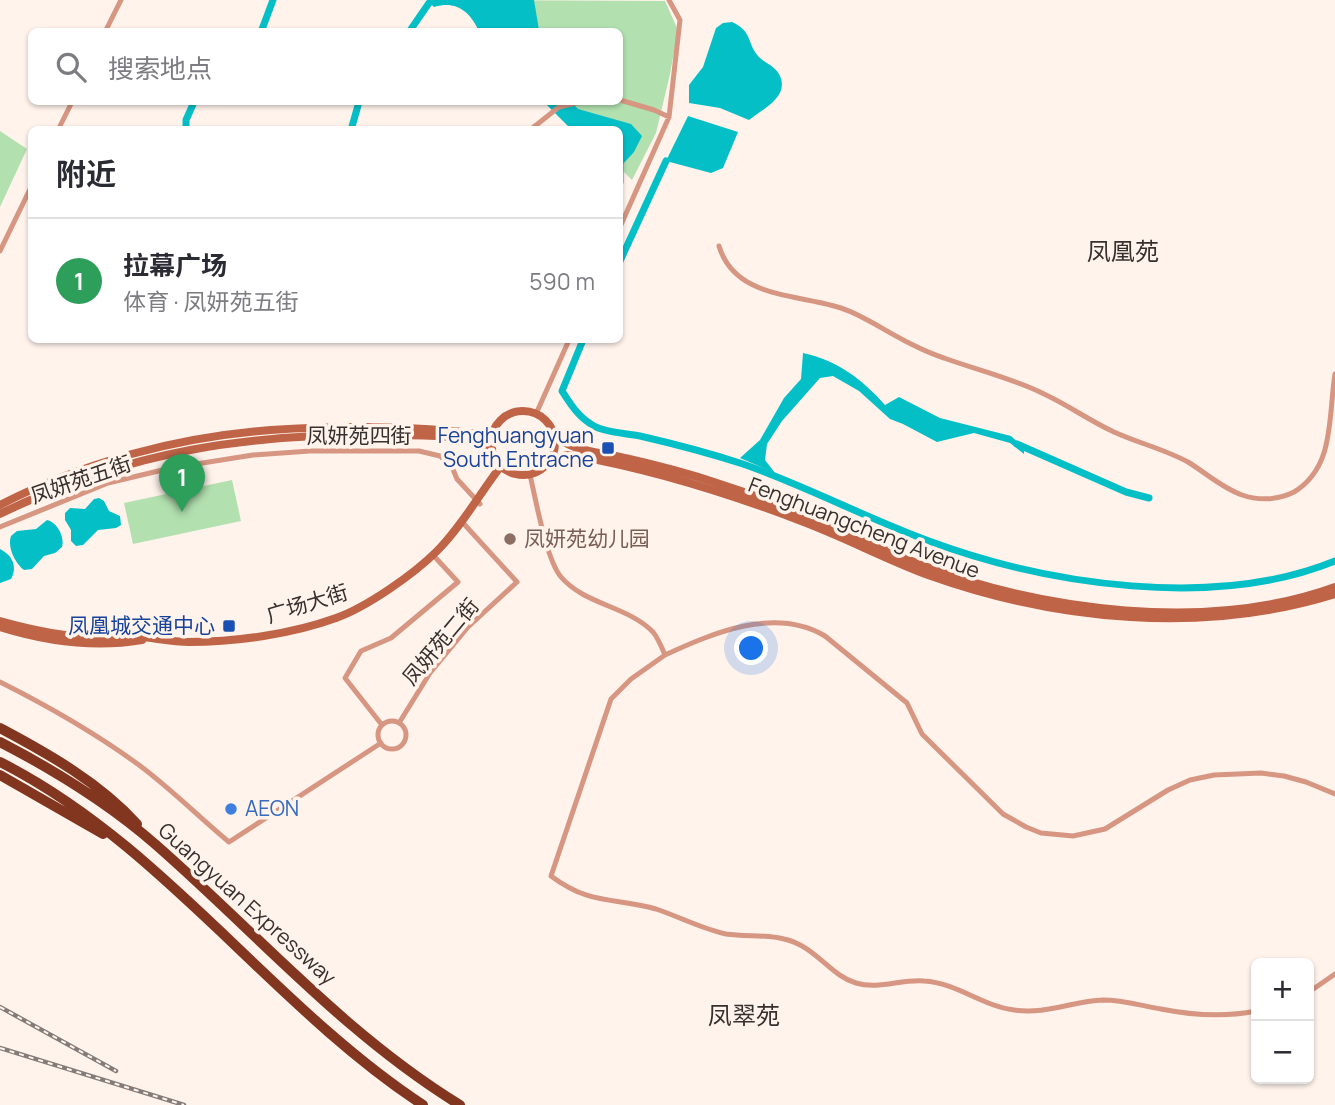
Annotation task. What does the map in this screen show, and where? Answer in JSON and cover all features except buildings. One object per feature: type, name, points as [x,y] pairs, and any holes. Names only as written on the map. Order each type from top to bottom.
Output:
[{"type":"highway","points":[[0,728],[89,782],[120,806],[154,843]]},
{"type":"highway","name":"Guangyuan Expressway","points":[[0,742],[79,788],[154,843],[274,956],[385,1054],[460,1105]]},
{"type":"highway","name":"Guangyuan Expressway","points":[[0,762],[44,787],[120,843],[159,875],[323,1028],[361,1060],[423,1105]]},
{"type":"highway","points":[[0,775],[120,843]]},
{"type":"main road","points":[[0,505],[35,488],[100,464],[153,449],[207,439],[300,428],[401,428],[479,434],[494,429],[506,417],[517,412],[536,414],[550,425],[555,436],[551,461],[542,470],[530,475],[517,475],[503,468],[492,449],[479,441],[419,436],[318,435],[237,441],[173,452],[117,466],[64,485],[0,514]]},
{"type":"main road","points":[[492,449],[494,429]]},
{"type":"main road","name":"Fenghuangcheng Avenue","points":[[555,436],[572,446],[644,462],[725,486],[813,518],[918,564],[1032,596],[1110,608],[1198,611],[1252,607],[1335,587]]},
{"type":"main road","name":"Fenghuangcheng Avenue","points":[[551,461],[566,455],[577,456],[678,479],[803,522],[938,578],[1001,597],[1054,608],[1121,616],[1205,618],[1275,610],[1335,594]]},
{"type":"main road","name":"广场大街","points":[[0,621],[62,635],[134,636],[190,642],[265,636],[336,619],[362,607],[432,555],[452,534],[503,468]]},
{"type":"main road","name":"广场大街","points":[[452,534],[464,524],[478,502]]},
{"type":"main road","name":"广场大街","points":[[0,627],[52,640],[121,643],[147,639]]},
{"type":"street","points":[[108,28],[121,0]]},
{"type":"street","points":[[623,220],[669,117],[680,20],[669,0]]},
{"type":"street","points":[[623,101],[669,117]]},
{"type":"street","points":[[60,126],[70,105]]},
{"type":"street","points":[[535,126],[559,107],[567,105]]},
{"type":"street","points":[[0,251],[28,193]]},
{"type":"street","points":[[719,246],[731,271],[750,284],[837,306],[942,358],[1027,386],[1115,432],[1186,461],[1229,489],[1253,498],[1279,497],[1291,493],[1302,487],[1320,468],[1332,435],[1332,392],[1335,374]]},
{"type":"street","points":[[536,414],[568,343]]},
{"type":"street","name":"凤妍苑四街","points":[[257,455],[310,451],[419,451],[440,456],[452,467],[457,479],[478,502]]},
{"type":"street","name":"凤妍苑五街","points":[[0,527],[108,484],[171,468],[257,455]]},
{"type":"street","points":[[530,475],[551,555],[560,575],[576,590],[640,622],[654,633],[665,655]]},
{"type":"street","name":"凤妍苑二街","points":[[399,723],[430,673],[468,627],[517,582],[464,524]]},
{"type":"street","points":[[382,725],[345,678],[361,651],[391,638],[458,582],[432,555]]},
{"type":"street","points":[[1251,1011],[1221,1014],[1184,1012],[1107,1000],[1028,1012],[998,1007],[940,983],[908,981],[865,986],[839,975],[817,954],[787,939],[728,934],[704,928],[654,909],[586,896],[551,876],[611,699],[631,679],[665,655],[719,634],[765,622],[788,622],[825,636],[908,703],[922,734],[1003,814],[1041,833],[1073,836],[1105,829],[1168,790],[1190,780],[1214,775],[1261,773],[1283,776],[1335,794]]},
{"type":"street","points":[[0,682],[60,714],[141,766],[229,842],[381,743]]},
{"type":"street","points":[[390,721],[399,723],[406,734],[404,743],[392,749],[381,743],[379,734],[382,725],[390,721]]},
{"type":"street","points":[[1314,989],[1335,974]]},
{"type":"green space","points":[[427,0],[665,1],[678,30],[670,74],[656,133],[632,180],[623,171],[623,126],[568,126],[547,105],[623,105],[623,28],[477,28],[462,9],[449,5],[434,7]]},
{"type":"green space","points":[[0,131],[27,149],[0,207]]},
{"type":"green space","points":[[232,480],[241,521],[133,544],[124,503]]},
{"type":"water","points":[[427,0],[534,0],[539,28],[477,28],[462,9],[449,5],[434,7]]},
{"type":"water","points":[[732,22],[743,29],[754,51],[777,71],[782,82],[774,101],[749,120],[720,108],[689,103],[689,85],[703,67],[716,28],[723,23]]},
{"type":"water","points":[[547,105],[574,105],[578,109],[631,124],[642,136],[634,152],[623,164],[623,126],[568,126]]},
{"type":"water","points":[[688,116],[738,132],[723,168],[711,173],[666,161]]},
{"type":"water","points":[[803,353],[827,360],[848,372],[885,405],[899,397],[940,418],[1011,436],[1024,448],[1024,454],[1010,443],[974,433],[937,442],[890,419],[859,391],[833,376],[820,378],[782,421],[767,444],[765,460],[775,473],[740,458],[760,440],[784,398],[801,379]]},
{"type":"water","points":[[94,499],[104,501],[109,511],[120,516],[121,525],[98,530],[83,545],[76,546],[71,541],[71,530],[65,520],[65,513],[70,508],[85,509]]},
{"type":"water","points":[[47,520],[59,530],[62,547],[55,553],[44,556],[32,569],[24,570],[13,554],[11,536],[17,531],[36,529]]},
{"type":"water","points":[[0,549],[11,558],[14,570],[11,579],[0,583]]},
{"type":"waterway","points":[[262,28],[273,0]]},
{"type":"waterway","points":[[412,28],[429,3]]},
{"type":"waterway","points":[[186,126],[193,105]]},
{"type":"waterway","points":[[352,126],[358,105]]},
{"type":"waterway","points":[[623,254],[666,161]]},
{"type":"waterway","points":[[582,343],[562,391],[580,415],[594,426],[679,445],[743,464],[906,532],[976,557],[1078,580],[1185,588],[1238,585],[1288,576],[1335,561]]},
{"type":"waterway","points":[[1017,444],[1126,492],[1149,498]]},
{"type":"railway","points":[[0,1007],[116,1071]]},
{"type":"railway","points":[[0,1048],[184,1105]]},
{"type":"place","name":"Fenghuangyuan South Entracne","points":[[608,448]]},
{"type":"place","name":"拉幕广场","points":[[182,512]]},
{"type":"place","name":"凤妍苑幼儿园","points":[[510,539]]},
{"type":"place","name":"凤凰城交通中心","points":[[229,626]]},
{"type":"place","name":"AEON","points":[[231,809]]},
{"type":"district","name":"凤凰苑","points":[[1123,252]]},
{"type":"district","name":"凤翠苑","points":[[744,1016]]}]
